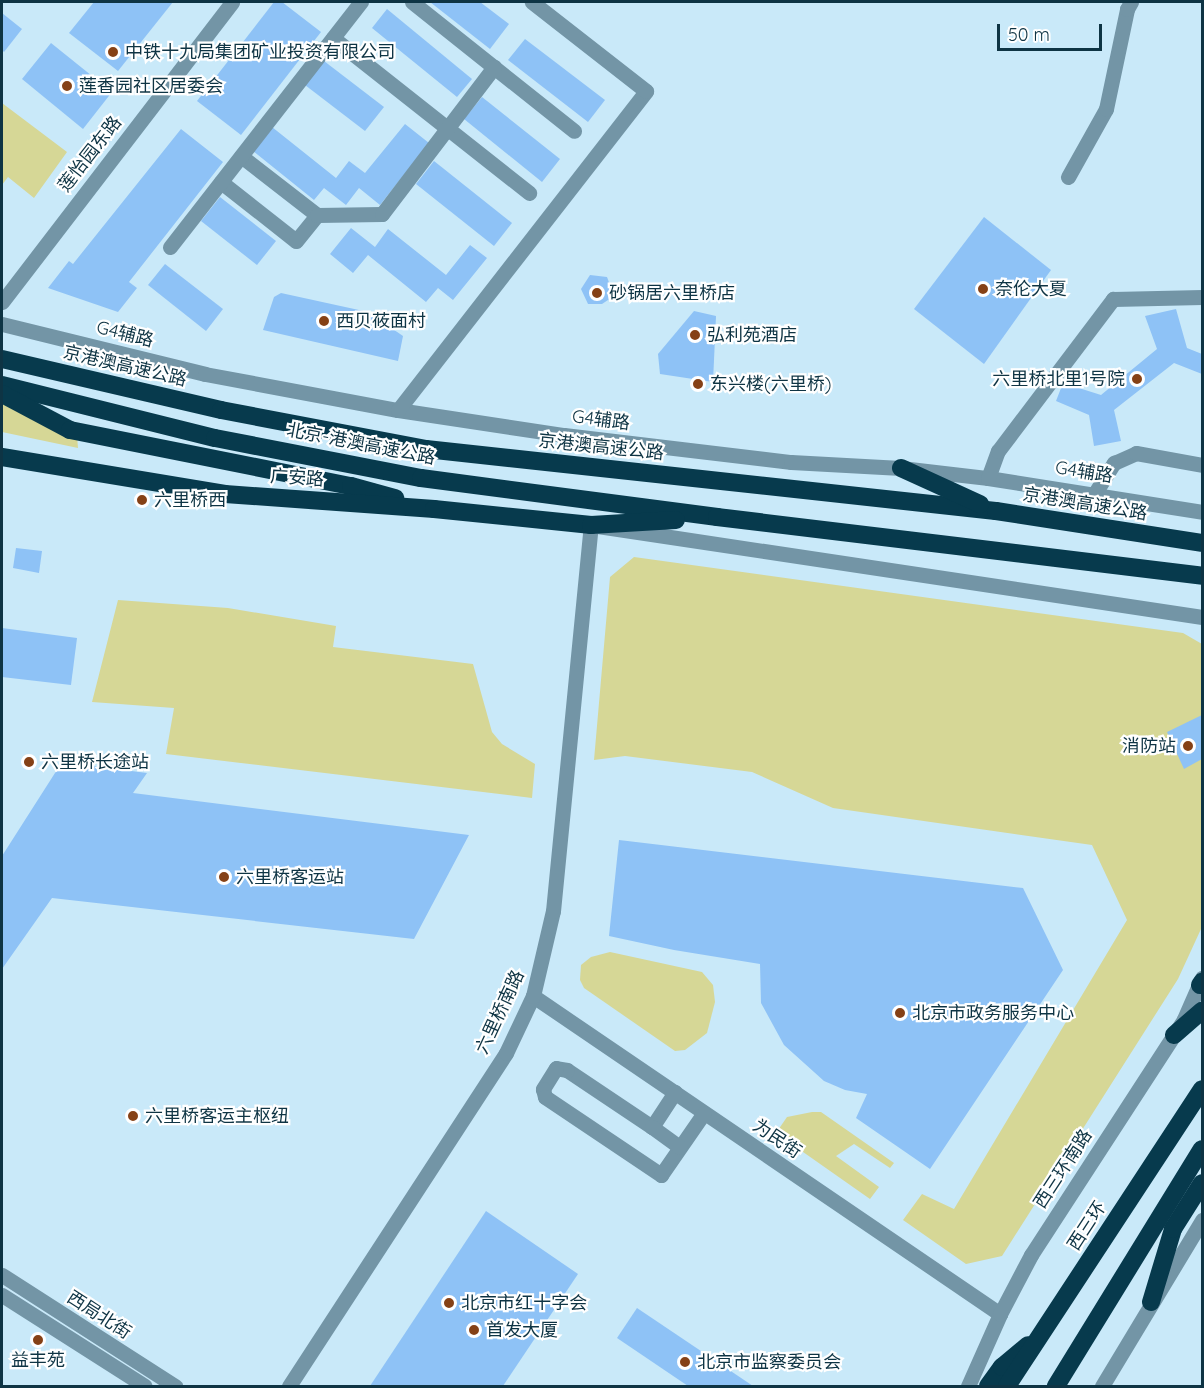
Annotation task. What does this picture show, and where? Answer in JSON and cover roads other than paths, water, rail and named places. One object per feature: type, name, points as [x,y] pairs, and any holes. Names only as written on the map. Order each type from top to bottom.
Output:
[{"type":"highway","name":"京港澳高速公路","points":[[2,359],[221,410],[426,449],[996,511],[1203,543]]},
{"type":"highway","name":"北京-港澳高速公路","points":[[2,385],[215,438],[421,478],[717,517]]},
{"type":"highway","points":[[2,394],[70,430],[351,486],[434,509]]},
{"type":"highway","name":"广安路","points":[[2,457],[225,494],[434,509],[591,525],[717,517]]},
{"type":"highway","points":[[901,468],[996,511]]},
{"type":"highway","points":[[717,517],[1203,576]]},
{"type":"highway","points":[[1174,1035],[1203,1011]]},
{"type":"highway","name":"西三环","points":[[1007,1386],[1203,1089]]},
{"type":"highway","points":[[1056,1386],[1203,1149]]},
{"type":"highway","points":[[1151,1302],[1173,1229],[1203,1183]]},
{"type":"highway","points":[[988,1386],[1002,1367],[1041,1334]]},
{"type":"street","name":"莲怡园东路","points":[[2,302],[232,2]]},
{"type":"street","points":[[170,247],[361,2]]},
{"type":"street","points":[[412,2],[574,131]]},
{"type":"street","points":[[398,410],[646,91],[532,2]]},
{"type":"street","points":[[1068,177],[1106,109],[1127,9],[1131,2]]},
{"type":"street","points":[[333,38],[529,193]]},
{"type":"street","points":[[241,156],[317,215],[382,214],[494,67]]},
{"type":"street","points":[[220,182],[296,242],[317,215]]},
{"type":"street","points":[[988,478],[998,451],[1113,299],[1203,297]]},
{"type":"street","name":"G4辅路","points":[[2,324],[205,374],[398,410],[564,435],[791,462],[901,468],[988,478],[1095,493],[1203,512]]},
{"type":"street","points":[[1095,493],[1114,463],[1136,453],[1203,465]]},
{"type":"street","points":[[591,525],[1203,617]]},
{"type":"street","name":"六里桥南路","points":[[289,1386],[506,1053],[533,996],[553,911],[591,525]]},
{"type":"street","name":"西三环南路","points":[[968,1386],[1000,1314],[1031,1255],[1174,1035],[1202,982]]},
{"type":"street","name":"为民街","points":[[533,996],[1000,1314]]},
{"type":"street","points":[[680,1148],[567,1070],[556,1068],[543,1089],[545,1097],[661,1175],[680,1148],[704,1113]]},
{"type":"street","points":[[652,1127],[675,1092]]},
{"type":"street","points":[[1102,1386],[1151,1302],[1203,1220]]},
{"type":"street","name":"西局北街","points":[[2,1275],[175,1386]]},
{"type":"street","name":"西局北街","points":[[2,1295],[145,1386]]},
{"type":"place","name":"中铁十九局集团矿业投资有限公司","points":[[113,52]]},
{"type":"place","name":"莲香园社区居委会","points":[[67,86]]},
{"type":"place","name":"奈伦大夏","points":[[983,289]]},
{"type":"place","name":"砂锅居六里桥店","points":[[597,293]]},
{"type":"place","name":"西贝莜面村","points":[[324,321]]},
{"type":"place","name":"弘利苑酒店","points":[[695,335]]},
{"type":"place","name":"六里桥北里1号院","points":[[1137,379]]},
{"type":"place","name":"东兴楼(六里桥)","points":[[698,384]]},
{"type":"place","name":"六里桥西","points":[[142,500]]},
{"type":"place","name":"消防站","points":[[1188,746]]},
{"type":"place","name":"六里桥长途站","points":[[29,762]]},
{"type":"place","name":"六里桥客运站","points":[[224,877]]},
{"type":"place","name":"北京市政务服务中心","points":[[900,1013]]},
{"type":"place","name":"六里桥客运主枢纽","points":[[133,1116]]},
{"type":"place","name":"北京市红十字会","points":[[449,1303]]},
{"type":"place","name":"首发大厦","points":[[474,1330]]},
{"type":"place","name":"益丰苑","points":[[38,1340]]},
{"type":"place","name":"北京市监察委员会","points":[[685,1362]]}]
